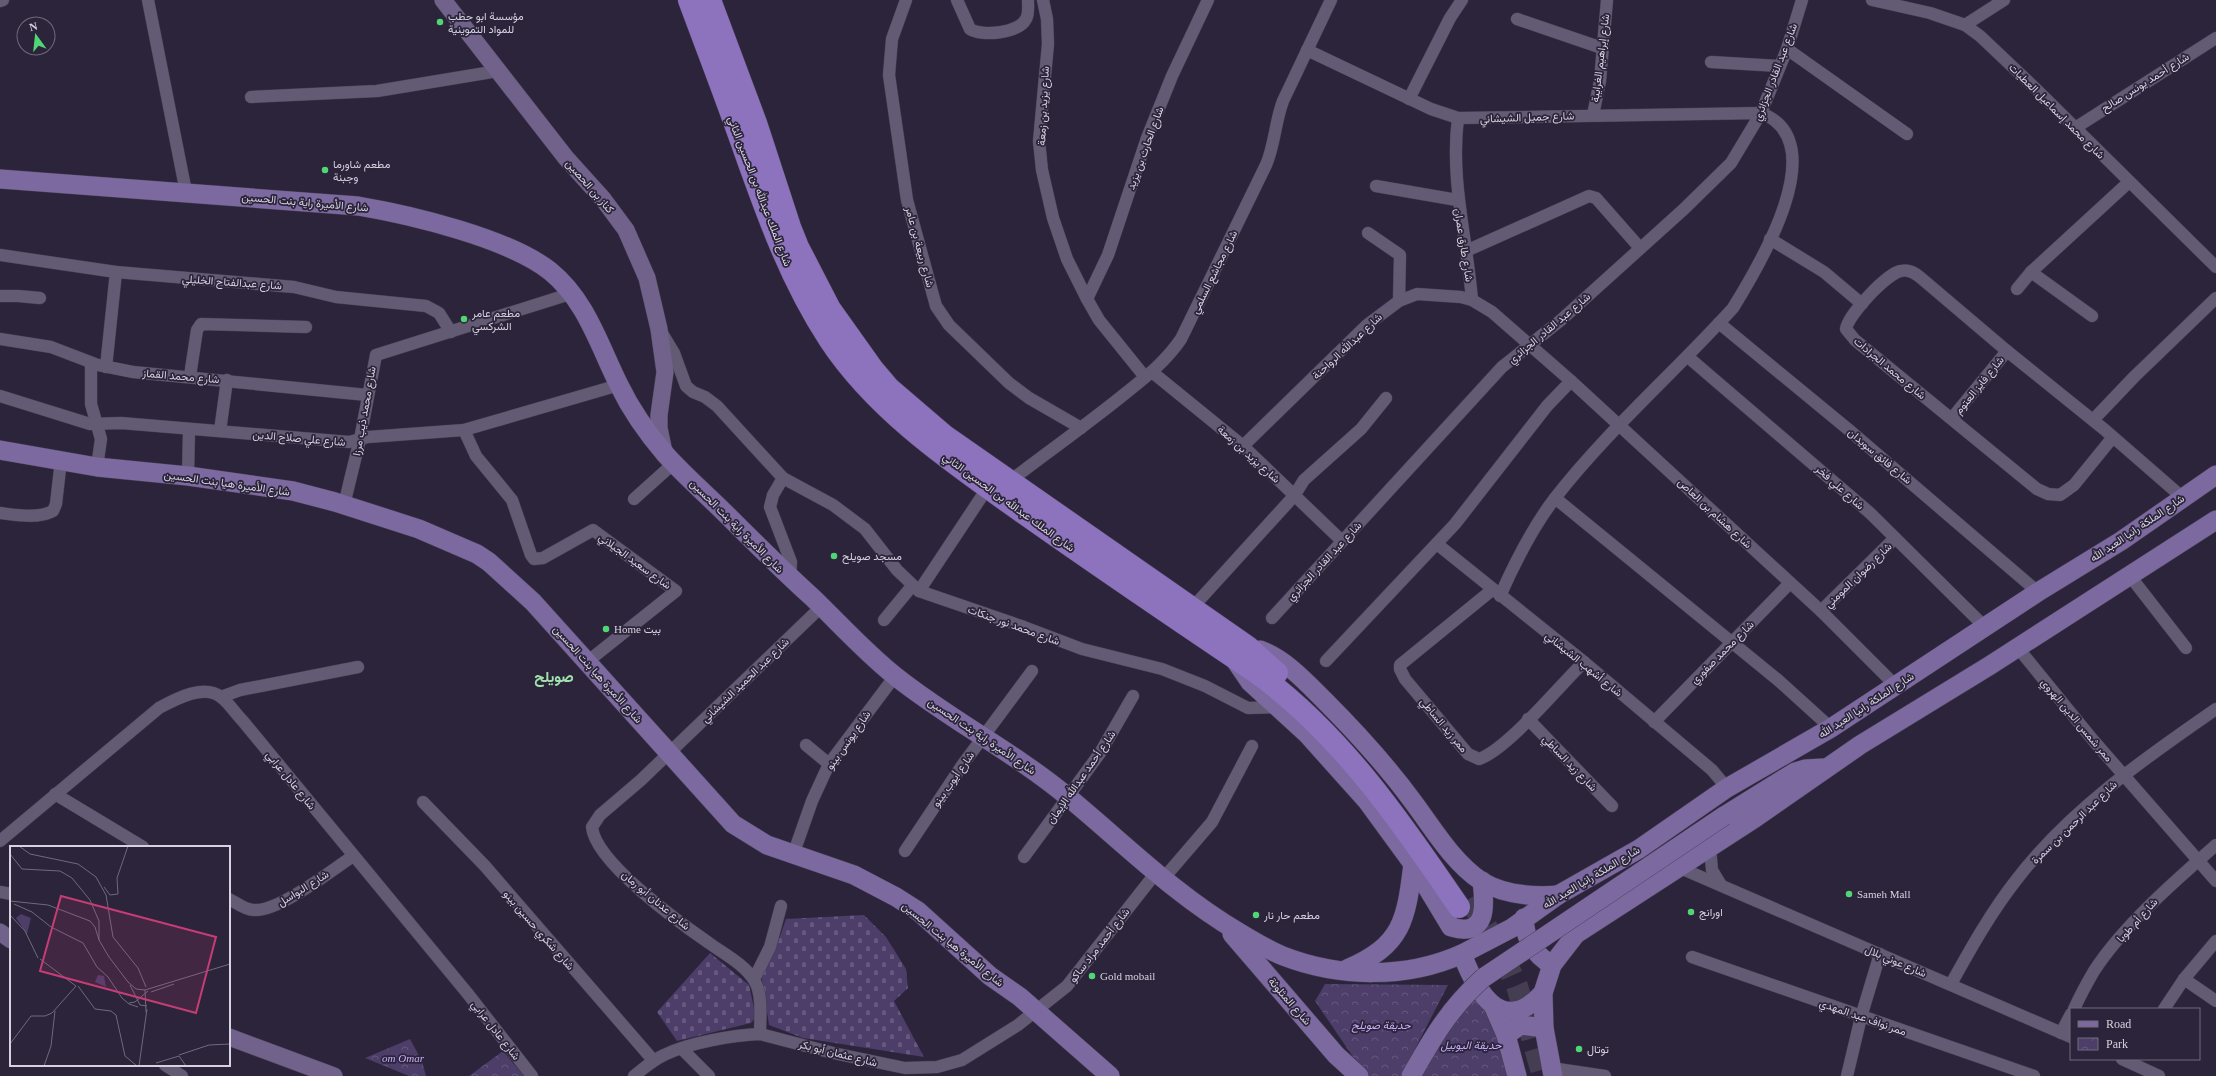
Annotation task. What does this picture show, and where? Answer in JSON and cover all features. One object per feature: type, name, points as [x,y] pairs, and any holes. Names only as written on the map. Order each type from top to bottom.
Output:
[{"type":"highway","name":"شارع الملك عبدالله بن الحسين الثاني","points":[[689,0],[782,253],[803,296],[828,338],[859,377],[891,410],[928,443],[988,487],[1241,653],[1305,698],[1372,768],[1403,805],[1464,903]]},
{"type":"highway","name":"شارع الملك عبدالله بن الحسين الثاني","points":[[710,0],[756,123],[790,227],[810,273],[843,329],[889,388],[945,436],[1192,607],[1241,653]]},
{"type":"main road","name":"شارع الأميرة راية بنت الحسين","points":[[0,179],[106,188],[186,192],[334,203],[400,214],[475,236],[530,258],[554,275],[572,293],[592,326],[619,385],[638,418],[669,457],[790,579],[895,676],[965,727],[984,737],[1016,758],[1068,797],[1159,877],[1223,923],[1279,955],[1318,967],[1342,971],[1398,972],[1434,965],[1462,954]]},
{"type":"main road","name":"شارع الأميرة هيا بنت الحسين","points":[[0,450],[97,467],[188,476],[270,487],[344,505],[419,530],[462,547],[489,562],[523,592],[733,824],[754,839],[793,855],[854,875],[896,897],[918,912],[990,976],[1036,1011],[1110,1076]]},
{"type":"main road","name":"شارع الملكة رانيا العبد الله","points":[[1462,954],[1518,923],[1558,895],[1633,852],[1727,788],[1831,728],[2038,592],[2121,541],[2182,497],[2216,475]]},
{"type":"main road","points":[[1552,1072],[1544,1028],[1543,993],[1552,965],[1576,934],[1755,818],[1825,768],[2018,648],[2216,520]]},
{"type":"main road","points":[[1482,881],[1485,904],[1482,917],[1472,927],[1458,929],[1451,927],[1413,864],[1352,782],[1307,734],[1250,682],[1241,653],[1260,650],[1271,655],[1312,688],[1367,744],[1432,830],[1463,865],[1482,881],[1519,894],[1558,895]]},
{"type":"main road","points":[[1411,1076],[1444,1020],[1468,992],[1483,978],[1724,816],[1795,772],[1815,767],[1825,768]]},
{"type":"main road","points":[[1342,971],[1368,960],[1382,950],[1402,924],[1408,903],[1413,864]]},
{"type":"main road","name":"شارع المثلوثة","points":[[1223,923],[1336,1055],[1359,1076]]},
{"type":"main road","points":[[1518,923],[1524,930],[1530,945],[1539,956],[1552,965]]},
{"type":"main road","points":[[1462,954],[1476,983],[1493,1005],[1506,1035],[1517,1076]]},
{"type":"main road","points":[[1493,1005],[1506,1011],[1520,1011],[1528,1007],[1543,993]]},
{"type":"main road","points":[[1506,1035],[1521,1025],[1544,1028]]},
{"type":"street","points":[[148,0],[186,192]]},
{"type":"street","name":"كناز بن الحصين","points":[[443,0],[566,158],[603,198],[624,226],[647,278],[659,328],[664,372],[659,428],[669,457]]},
{"type":"street","name":"شارع ربيعة بن عامر","points":[[906,0],[892,39],[889,75],[907,200],[936,306],[949,325],[1009,383],[1029,398],[1081,428]]},
{"type":"street","points":[[957,0],[970,29],[983,33],[1010,30],[1022,25],[1027,18],[1028,0]]},
{"type":"street","name":"شارع يزيد بن زمعة","points":[[1043,0],[1048,44],[1039,141],[1042,170],[1058,235],[1076,281],[1099,320],[1148,375],[1242,446],[1342,541]]},
{"type":"street","name":"شارع الحارث بن يزيد","points":[[1086,299],[1108,255],[1147,138],[1172,76],[1208,0]]},
{"type":"street","name":"شارع مجاشع السلمي","points":[[1010,481],[1081,428],[1148,375],[1170,354],[1187,328],[1263,172],[1274,144],[1277,118],[1282,101],[1331,0]]},
{"type":"street","points":[[1409,99],[1450,18],[1462,0]]},
{"type":"street","name":"شارع إبراهيم الغرايبة","points":[[1593,115],[1600,81],[1602,48],[1608,0]]},
{"type":"street","name":"شارع عبد القادر الجزائري","points":[[1272,618],[1502,367],[1561,320],[1684,209],[1731,163],[1761,113],[1787,49],[1802,0]]},
{"type":"street","name":"شارع محمد إسماعيل العطيات","points":[[1872,0],[1930,13],[1965,26],[1994,49],[2216,268]]},
{"type":"street","points":[[1965,26],[2004,0]]},
{"type":"street","points":[[1517,18],[1602,48]]},
{"type":"street","name":"شارع أحمد يونس صالح","points":[[2075,128],[2216,38]]},
{"type":"street","points":[[1787,49],[1907,134]]},
{"type":"street","name":"شارع جميل الشيشاني","points":[[1307,50],[1409,99],[1458,118],[1761,113]]},
{"type":"street","points":[[1711,62],[1779,66]]},
{"type":"street","points":[[252,97],[377,91],[498,71]]},
{"type":"street","points":[[1496,593],[1524,545],[1555,498],[1618,427],[1719,324],[1745,289],[1770,239],[1794,174],[1793,159],[1785,129],[1774,118],[1761,113]]},
{"type":"street","name":"شارع طارق عمران","points":[[1458,118],[1454,156],[1457,200],[1466,251],[1472,300]]},
{"type":"street","points":[[2017,289],[2031,272],[2129,182]]},
{"type":"street","points":[[1376,186],[1457,200]]},
{"type":"street","points":[[1466,251],[1589,196],[1596,198],[1640,248]]},
{"type":"street","points":[[1368,233],[1400,255],[1399,301]]},
{"type":"street","points":[[1770,239],[1824,272],[1862,304]]},
{"type":"street","name":"شارع عبدالفتاح الخليلي","points":[[0,255],[116,272],[294,287],[336,297],[426,306],[439,313],[451,332]]},
{"type":"street","name":"شارع محمد الجرادات","points":[[2113,437],[2074,485],[2060,495],[2054,496],[2037,489],[1952,418],[1905,382],[1846,329],[1846,324],[1862,304],[1895,273],[1909,271],[1932,287],[2007,351],[2093,420],[2113,437],[2182,497]]},
{"type":"street","points":[[106,367],[116,272]]},
{"type":"street","points":[[2031,272],[2092,316]]},
{"type":"street","name":"شارع محمد ذيب مرزا","points":[[344,505],[360,439],[367,394],[376,354],[451,332],[572,293]]},
{"type":"street","name":"شارع عبدالله الرواحنة","points":[[1242,446],[1367,325],[1399,301],[1417,294],[1448,296],[1472,300]]},
{"type":"street","points":[[0,296],[40,298]]},
{"type":"street","points":[[2093,420],[2216,298]]},
{"type":"street","points":[[1472,300],[1492,312],[1529,345]]},
{"type":"street","points":[[190,376],[197,330],[201,324],[306,327]]},
{"type":"street","name":"شارع فائق سويدان","points":[[1719,324],[1849,430],[2038,592]]},
{"type":"street","name":"شارع محمد نور جنكات","points":[[659,328],[674,353],[684,382],[689,389],[717,406],[783,478],[822,498],[855,520],[876,540],[897,570],[915,588],[1082,649],[1162,669],[1206,686],[1248,708],[1278,707]]},
{"type":"street","name":"شارع محمد القماز","points":[[0,339],[51,347],[91,363],[133,372],[190,376],[367,394]]},
{"type":"street","name":"شارع هشام بن العاص","points":[[1529,345],[1821,611],[1896,686]]},
{"type":"street","name":"شارع فايز العتوم","points":[[1952,418],[2007,351]]},
{"type":"street","name":"شارع علي فخر","points":[[1688,357],[1780,434],[1895,538],[1985,627]]},
{"type":"street","points":[[91,363],[90,395],[96,424],[101,439],[97,467]]},
{"type":"street","points":[[220,431],[227,380]]},
{"type":"street","points":[[1326,661],[1437,544],[1502,465],[1547,406],[1570,381]]},
{"type":"street","name":"شارع علي صلاح الدين","points":[[0,396],[78,421],[96,424],[121,423],[189,430],[220,431],[349,442],[360,439],[464,430],[619,385]]},
{"type":"street","points":[[1192,607],[1294,496],[1304,480],[1361,429],[1386,398]]},
{"type":"street","points":[[638,418],[650,412],[661,403]]},
{"type":"street","points":[[188,476],[189,430]]},
{"type":"street","name":"شارع سعيد الجيلاني","points":[[464,430],[476,456],[512,500],[531,555],[534,559],[543,558],[593,530],[676,591],[587,662]]},
{"type":"street","points":[[634,499],[669,457]]},
{"type":"street","points":[[0,513],[29,516],[45,514],[53,511],[56,504],[61,460]]},
{"type":"street","points":[[783,478],[772,498],[770,509],[792,562],[790,579]]},
{"type":"street","points":[[884,620],[915,588],[988,487]]},
{"type":"street","points":[[1555,498],[1732,642],[1831,728]]},
{"type":"street","name":"شارع رضوان المومني","points":[[1821,611],[1895,538]]},
{"type":"street","name":"شارع أشهب الشيشاني","points":[[1437,544],[1496,593],[1584,662],[1712,770],[1727,788]]},
{"type":"street","points":[[2130,576],[2186,648]]},
{"type":"street","name":"شارع محمد صفوري","points":[[1654,722],[1790,583]]},
{"type":"street","name":"ممر زيد الساطي","points":[[1496,593],[1403,662],[1400,669],[1405,679],[1468,754],[1480,759],[1492,753],[1528,720],[1584,662]]},
{"type":"street","name":"شارع عبد الحميد الشيشاني","points":[[668,753],[821,607]]},
{"type":"street","name":"ممر شمس الدين الهروي","points":[[2018,648],[2123,775],[2216,881]]},
{"type":"street","points":[[0,841],[159,708],[170,702],[198,693],[214,693],[221,697],[240,690],[358,667]]},
{"type":"street","name":"شارع أيوب بينو","points":[[905,851],[955,776],[1032,671]]},
{"type":"street","name":"شارع يونس بينو","points":[[793,855],[812,801],[829,764],[895,676]]},
{"type":"street","name":"شارع أحمد عبدالله الإيمان","points":[[1024,857],[1100,753],[1133,696]]},
{"type":"street","name":"شارع عادل عرابي","points":[[221,697],[468,994],[532,1076]]},
{"type":"street","name":"شارع عبد الرحمن بن سمرة","points":[[1951,984],[1985,924],[2017,878],[2054,838],[2123,775],[2216,709]]},
{"type":"street","name":"شارع زيد الساطي","points":[[1528,720],[1612,806]]},
{"type":"street","points":[[806,745],[829,764]]},
{"type":"street","name":"شارع أحمد مراد ساكو","points":[[1036,1011],[1067,986],[1159,877],[1212,822],[1252,746]]},
{"type":"street","name":"شارع عدنان أبو رمان","points":[[668,753],[641,780],[600,815],[594,822],[592,833],[605,854],[640,889],[734,961],[754,979]]},
{"type":"street","points":[[55,794],[141,846]]},
{"type":"street","name":"شارع شكري حسين بينو","points":[[423,802],[484,866],[653,1060]]},
{"type":"street","name":"شارع أم طوبا","points":[[2075,1008],[2094,971],[2107,953],[2156,900],[2216,845]]},
{"type":"street","points":[[1710,847],[1712,870],[1720,885]]},
{"type":"street","name":"شارع البواسل","points":[[230,900],[246,909],[254,910],[275,906],[353,856]]},
{"type":"street","name":"شارع عوني بلال","points":[[1678,867],[2066,1035]]},
{"type":"street","points":[[0,892],[10,894]]},
{"type":"street","points":[[760,1034],[760,1006],[754,979],[770,947],[781,906]]},
{"type":"street","points":[[0,932],[10,939]]},
{"type":"street","points":[[2165,1008],[2184,979],[2216,941]]},
{"type":"street","points":[[0,945],[10,948]]},
{"type":"street","points":[[1847,1076],[1861,1017],[1880,954]]},
{"type":"street","name":"ممر نواف عبد المهدي","points":[[1692,957],[2034,1076]]},
{"type":"street","points":[[2184,979],[2216,1001]]},
{"type":"street","name":"شارع عثمان أبو بكر","points":[[634,1076],[653,1060],[682,1049],[744,1035],[760,1034],[887,1070],[921,1069],[949,1065],[973,1053],[1036,1011]]},
{"type":"street","points":[[2066,1035],[2070,1018]]},
{"type":"street","points":[[230,1037],[334,1076]]},
{"type":"street","points":[[682,1049],[709,1076]]},
{"type":"street","points":[[2136,1062],[2159,1076]]},
{"type":"street","points":[[167,1066],[182,1076]]},
{"type":"street","points":[[1552,1072],[1605,1076]]},
{"type":"green space","points":[[864,915],[886,937],[906,969],[908,988],[894,1001],[924,1057],[803,1038],[769,1025],[761,973],[777,945],[786,919]]},
{"type":"green space","points":[[710,953],[749,985],[756,1017],[751,1023],[677,1041],[657,1012]]},
{"type":"green space","name":"حديقة صويلح","points":[[1325,984],[1448,985],[1401,1076],[1366,1076],[1315,1001]]},
{"type":"green space","name":"حديقة اليوبيل","points":[[1476,995],[1496,1021],[1509,1076],[1418,1076],[1431,1049]]},
{"type":"green space","name":"om Omar","points":[[410,1039],[422,1061],[426,1076],[409,1076],[365,1058]]},
{"type":"green space","points":[[503,1051],[524,1076],[469,1076]]},
{"type":"tunnel","points":[[1469,899],[1499,947],[1517,986],[1543,1076]]},
{"type":"place","name":"مؤسسة ابو حطب للمواد التموينية","points":[[440,22]]},
{"type":"place","name":"مطعم شاورما وجبنة","points":[[325,170]]},
{"type":"place","name":"مطعم عامر الشركسي","points":[[464,319]]},
{"type":"place","name":"مسجد صويلح","points":[[834,556]]},
{"type":"place","name":"Home بيت","points":[[606,629]]},
{"type":"place","name":"Sameh Mall","points":[[1849,894]]},
{"type":"place","name":"اورانج","points":[[1691,912]]},
{"type":"place","name":"مطعم حار نار","points":[[1256,915]]},
{"type":"place","name":"Gold mobail","points":[[1092,976]]},
{"type":"place","name":"توتال","points":[[1579,1049]]},
{"type":"district","name":"صويلح","points":[[554,677]]}]
